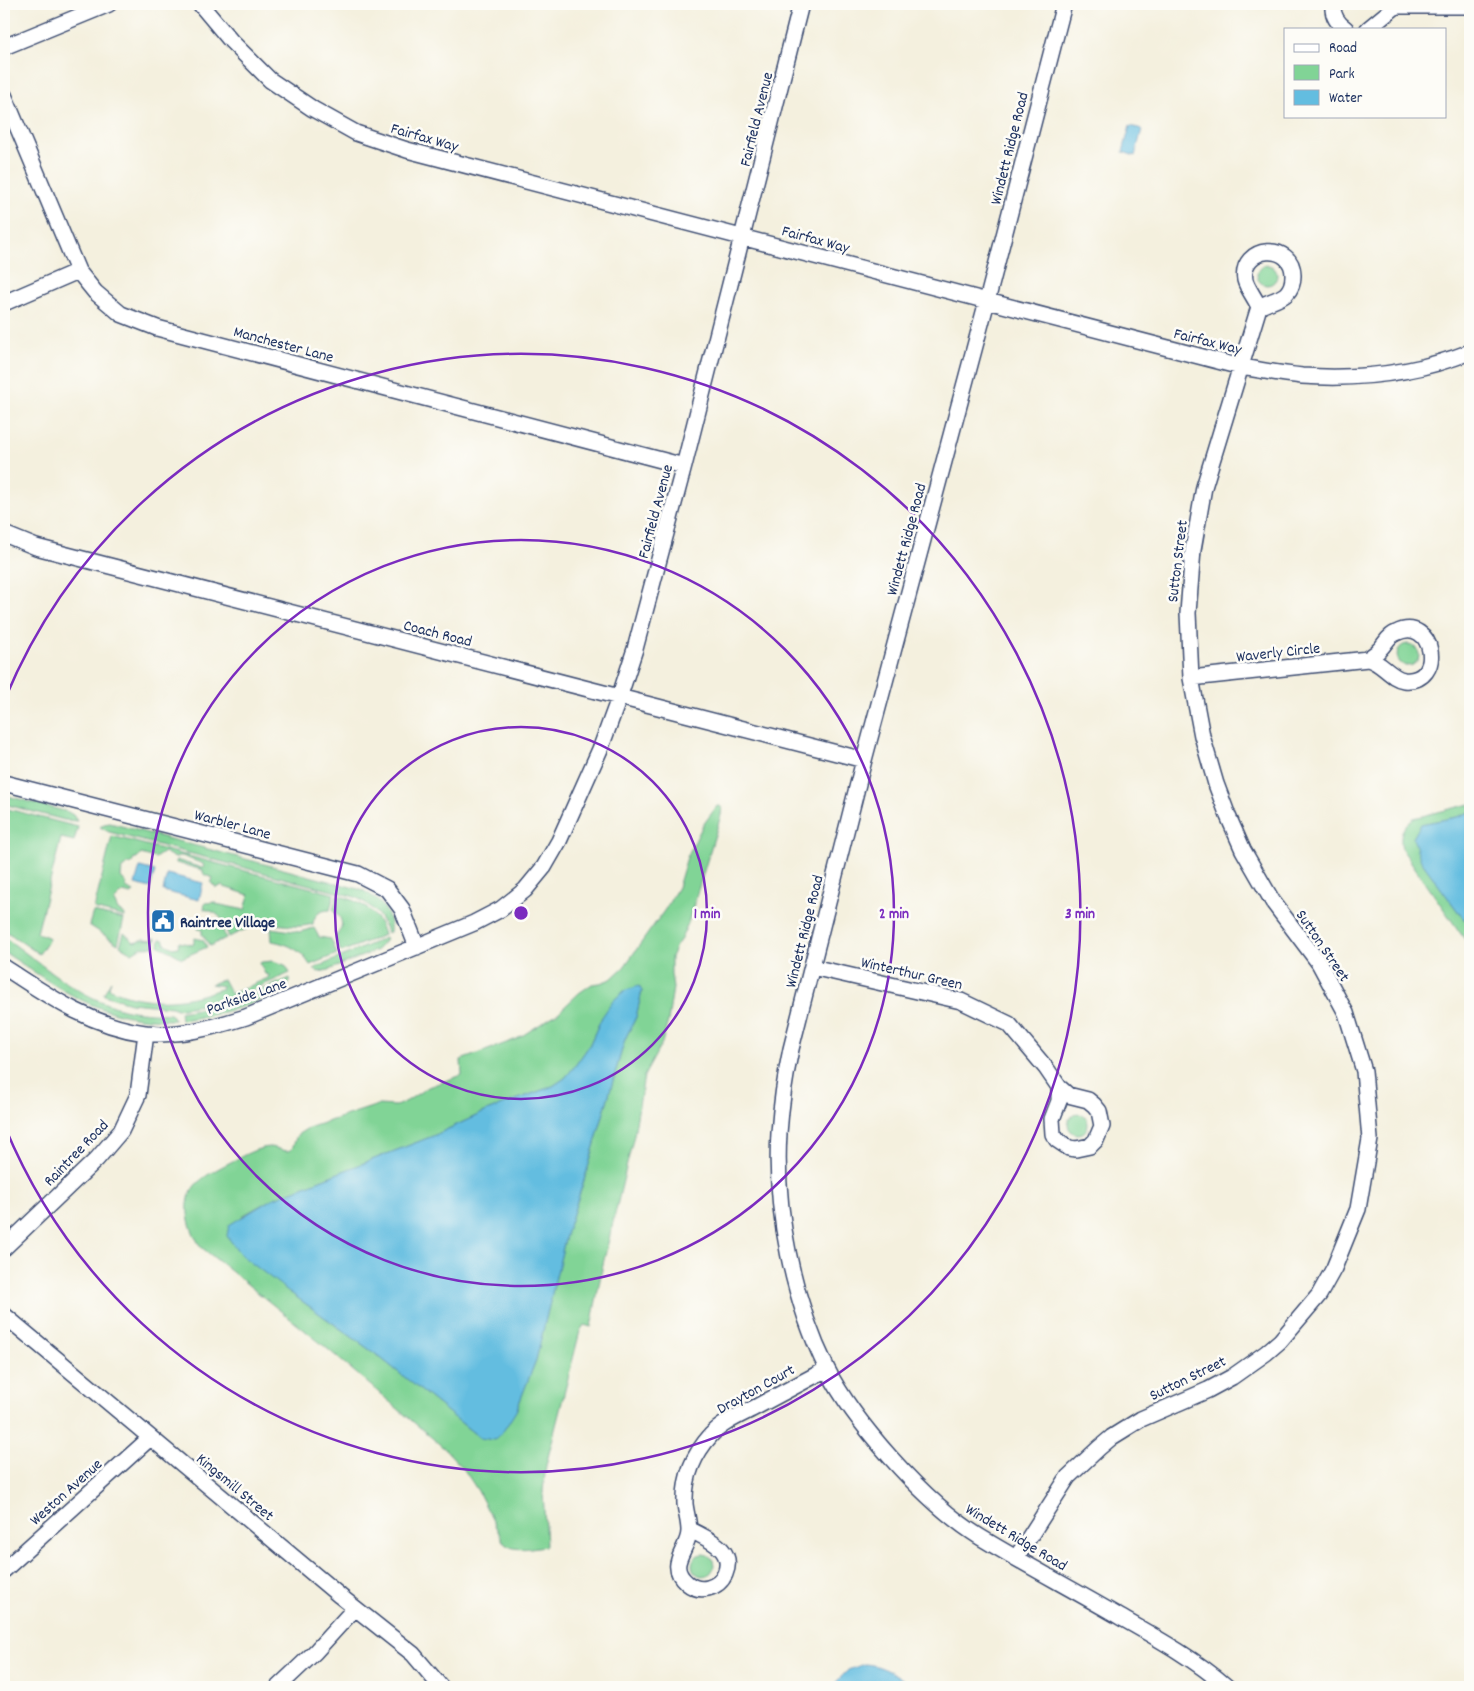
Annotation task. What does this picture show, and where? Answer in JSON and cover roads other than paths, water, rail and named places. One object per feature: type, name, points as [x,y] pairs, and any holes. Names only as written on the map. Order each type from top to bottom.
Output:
[{"type":"street","points":[[4,47],[109,4]]},
{"type":"street","name":"Fairfax Way","points":[[200,4],[231,41],[270,80],[313,110],[356,133],[402,148],[1241,367],[1301,376],[1367,376],[1436,363],[1470,352]]},
{"type":"street","name":"Windett Ridge Road","points":[[1064,4],[987,301],[864,760],[791,1049],[782,1092],[779,1135],[780,1187],[784,1230],[792,1272],[806,1319],[827,1369],[851,1408],[908,1477],[944,1510],[978,1536],[1164,1642],[1196,1663],[1227,1687]]},
{"type":"street","points":[[1333,4],[1337,21],[1345,28]]},
{"type":"street","name":"Fairfield Avenue","points":[[417,947],[474,923],[501,909],[525,890],[544,867],[560,841],[601,747],[635,649],[684,466],[743,236],[798,5]]},
{"type":"street","points":[[1369,28],[1395,5],[1470,6]]},
{"type":"street","name":"Manchester Lane","points":[[4,95],[78,271],[96,292],[122,314],[157,328],[684,466]]},
{"type":"street","points":[[4,303],[78,271]]},
{"type":"street","name":"Sutton Street","points":[[1016,1558],[1068,1477],[1112,1437],[1141,1419],[1208,1390],[1232,1377],[1280,1341],[1319,1296],[1334,1268],[1358,1209],[1370,1139],[1364,1071],[1346,1013],[1319,964],[1273,902],[1243,850],[1228,816],[1202,736],[1191,678],[1188,613],[1193,550],[1204,487],[1259,307]]},
{"type":"street","name":"Coach Road","points":[[4,534],[36,547],[864,760]]},
{"type":"street","name":"Waverly Circle","points":[[1191,678],[1368,659]]},
{"type":"street","name":"Warbler Lane","points":[[4,783],[358,874],[387,889],[402,909],[417,947]]},
{"type":"street","name":"Parkside Lane","points":[[4,967],[61,1004],[89,1018],[119,1028],[146,1033],[184,1032],[218,1026],[246,1017],[417,947]]},
{"type":"street","name":"Winterthur Green","points":[[812,967],[962,1001],[1009,1024],[1046,1068],[1059,1087]]},
{"type":"street","name":"Raintree Road","points":[[4,1248],[97,1159],[122,1131],[138,1096],[146,1033]]},
{"type":"street","name":"Kingsmill Street","points":[[4,1315],[355,1608],[413,1654],[441,1687]]},
{"type":"street","name":"Drayton Court","points":[[689,1529],[685,1502],[686,1483],[701,1447],[712,1433],[728,1422],[827,1369]]},
{"type":"street","name":"Weston Avenue","points":[[4,1570],[150,1438]]},
{"type":"street","points":[[278,1687],[315,1652],[355,1608]]},
{"type":"water","points":[[1130,126],[1142,129],[1135,156],[1123,152]]},
{"type":"water","points":[[1470,812],[1470,923],[1462,917],[1421,861],[1413,838],[1421,824],[1457,817]]},
{"type":"water","points":[[140,867],[155,871],[150,888],[135,884]]},
{"type":"water","points":[[167,874],[203,883],[199,900],[163,891]]},
{"type":"water","points":[[639,986],[642,991],[636,1017],[625,1039],[587,1171],[566,1235],[536,1360],[516,1411],[504,1430],[494,1440],[480,1438],[377,1355],[241,1255],[227,1236],[229,1225],[272,1199],[433,1136],[489,1110],[553,1086],[565,1078],[575,1066],[589,1046],[602,1017],[613,1001],[624,991]]},
{"type":"water","points":[[864,1664],[890,1671],[912,1687],[831,1687],[848,1670]]},
{"type":"place","name":"Raintree Village","points":[[163,921]]}]
